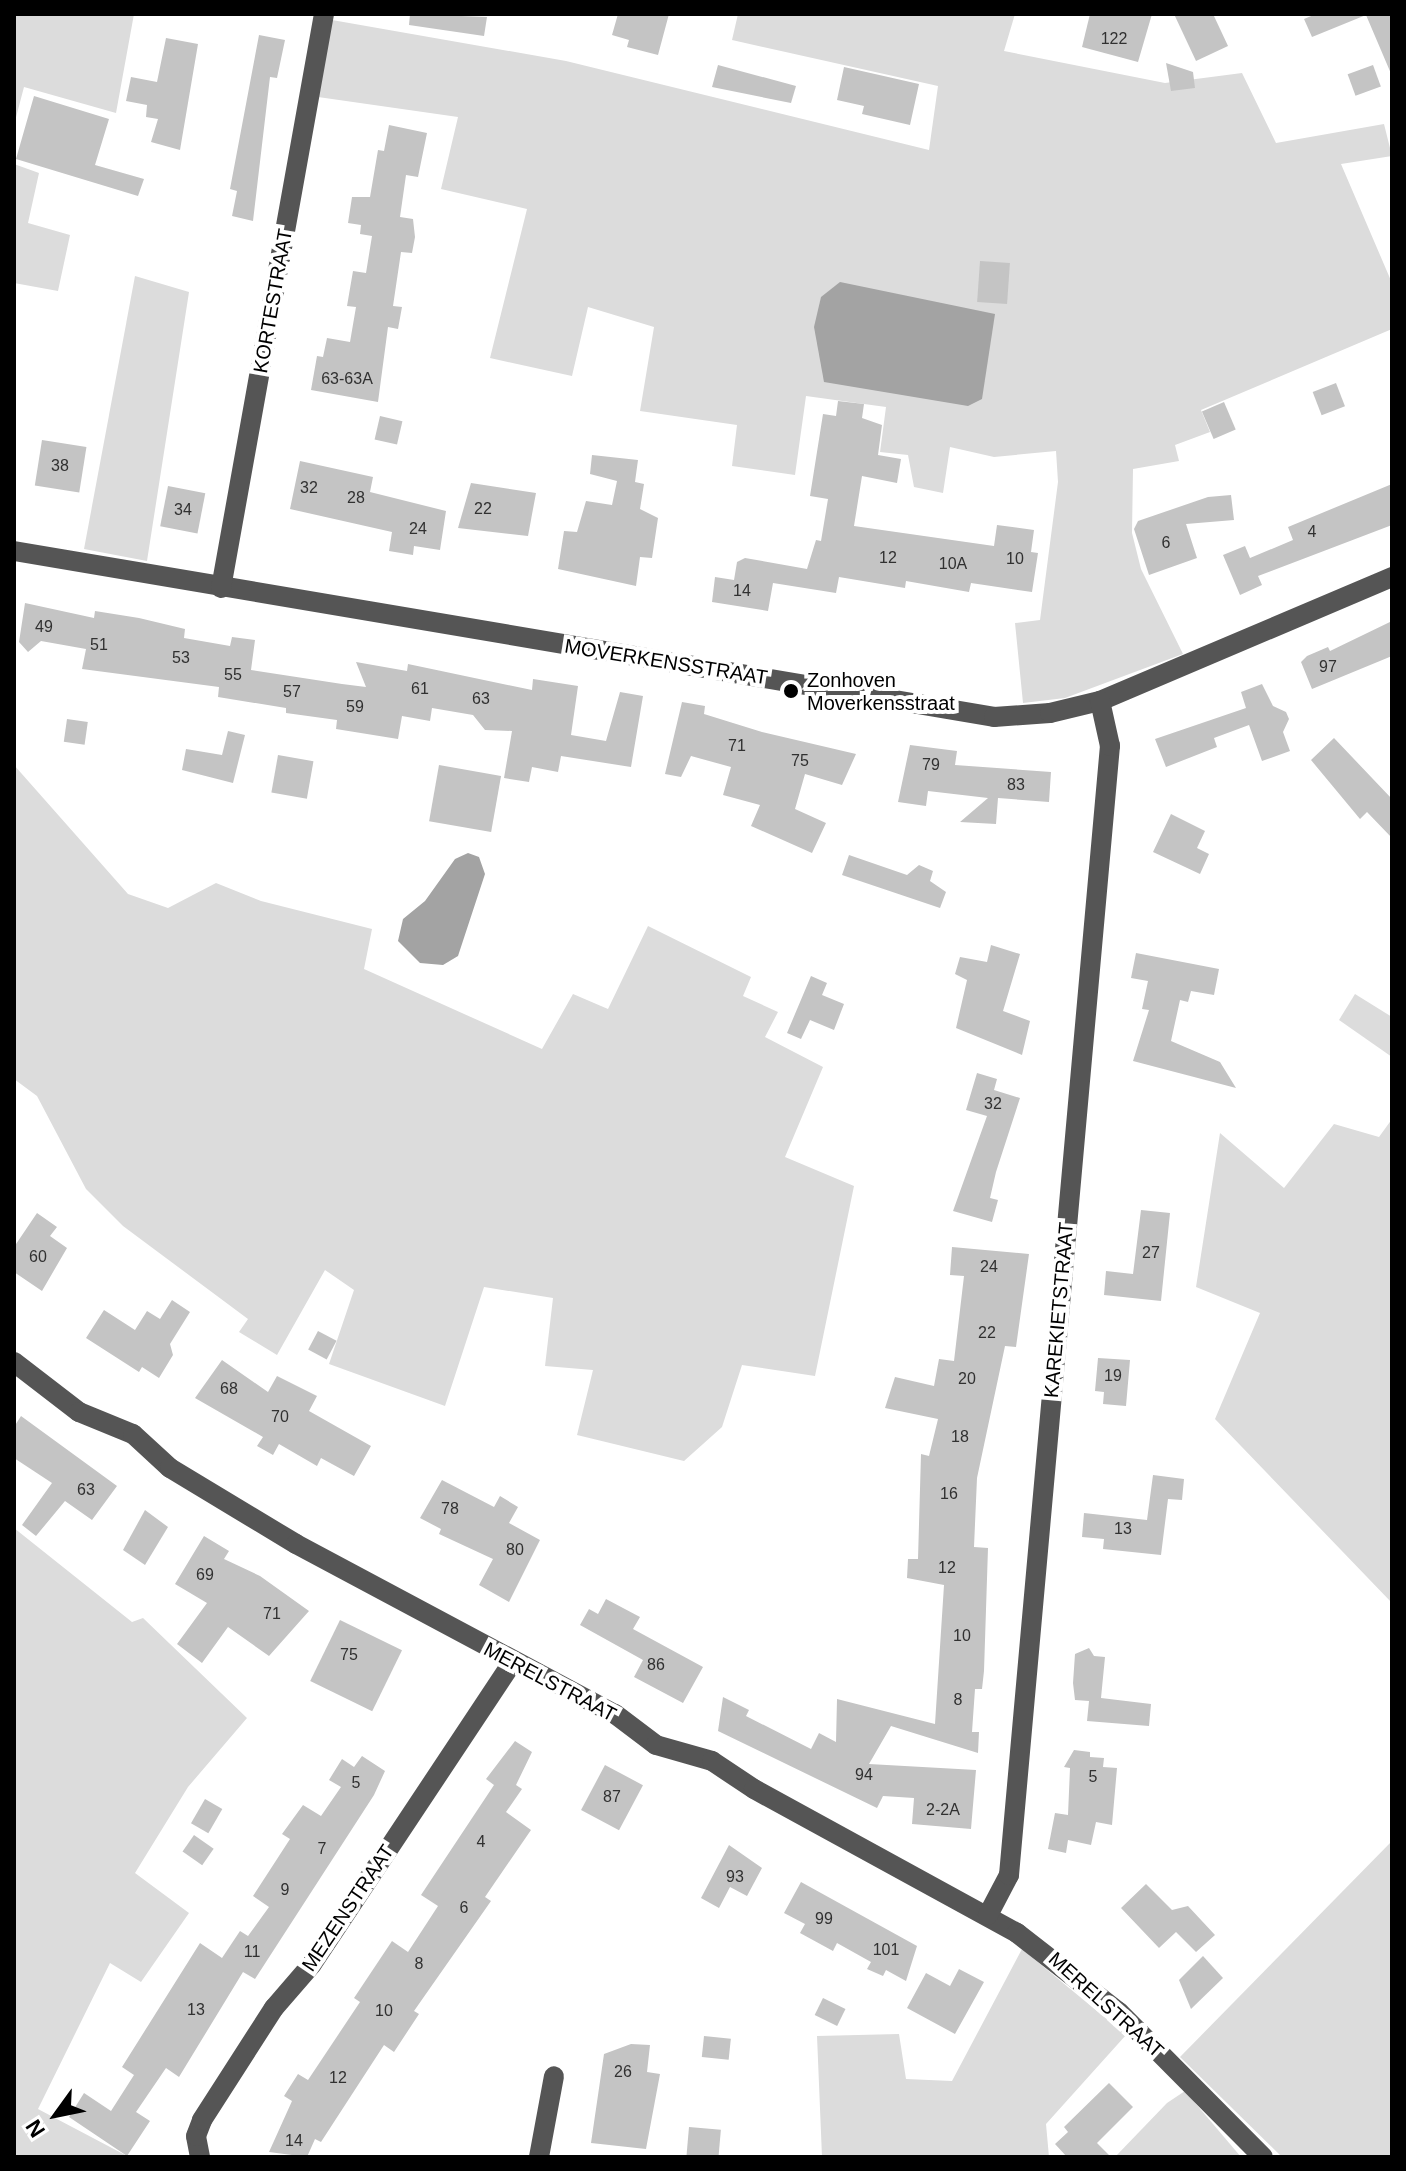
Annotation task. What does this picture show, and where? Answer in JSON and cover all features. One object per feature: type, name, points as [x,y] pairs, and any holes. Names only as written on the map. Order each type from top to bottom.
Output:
[{"type":"street","name":"KORTESTRAAT","points":[[221,588],[324,14]]},
{"type":"street","name":"MOVERKENSSTRAAT","points":[[14,551],[994,717],[1050,713],[1100,701],[1392,577]]},
{"type":"street","name":"KAREKIETSTRAAT","points":[[988,1915],[1009,1875],[1110,746],[1100,701]]},
{"type":"street","name":"MERELSTRAAT","points":[[14,1362],[79,1412],[133,1434],[170,1468],[296,1544],[615,1714],[656,1745],[712,1761],[754,1789],[988,1915],[1075,1973],[1263,2157]]},
{"type":"street","name":"MEZENSTRAAT","points":[[200,2157],[196,2136],[202,2120],[274,2008],[312,1964],[513,1662]]},
{"type":"street","points":[[539,2157],[554,2076]]},
{"type":"shaded area","points":[[14,14],[134,14],[116,113],[24,87],[14,125]]},
{"type":"shaded area","points":[[738,14],[1015,14],[1004,51],[1165,83],[1242,73],[1276,143],[1384,124],[1392,156],[1341,164],[1392,283],[1392,329],[1201,410],[1210,432],[1175,445],[1179,461],[1133,469],[1132,533],[1141,569],[1183,654],[1065,698],[1023,703],[1015,623],[1040,620],[1058,482],[1056,451],[994,457],[950,447],[943,493],[914,487],[908,455],[880,452],[886,407],[806,396],[795,475],[732,466],[737,425],[640,411],[654,327],[588,307],[572,376],[490,358],[527,209],[441,189],[458,117],[318,97],[332,20],[566,61],[929,150],[938,86],[732,40]]},
{"type":"shaded area","points":[[14,164],[39,173],[28,223],[70,235],[58,291],[14,283]]},
{"type":"shaded area","points":[[135,276],[189,292],[147,561],[84,549]]},
{"type":"shaded area","points":[[840,282],[995,314],[982,399],[968,406],[824,382],[814,327],[821,297]]},
{"type":"shaded area","points":[[14,765],[128,894],[168,908],[216,883],[261,901],[372,929],[364,969],[542,1049],[573,994],[608,1009],[648,926],[751,977],[743,996],[778,1012],[765,1037],[823,1067],[785,1157],[854,1186],[815,1376],[742,1365],[722,1427],[684,1461],[577,1435],[593,1370],[545,1366],[553,1298],[484,1287],[445,1406],[329,1364],[354,1290],[325,1270],[277,1355],[239,1332],[248,1319],[123,1226],[86,1189],[37,1096],[14,1079]]},
{"type":"shaded area","points":[[468,853],[479,857],[485,874],[458,956],[443,965],[420,963],[398,941],[403,919],[425,901],[455,859]]},
{"type":"shaded area","points":[[1355,994],[1392,1017],[1392,1057],[1339,1020]]},
{"type":"shaded area","points":[[1392,1119],[1392,1603],[1215,1419],[1260,1313],[1196,1287],[1220,1133],[1284,1188],[1334,1124],[1379,1137]]},
{"type":"shaded area","points":[[14,1528],[132,1622],[143,1618],[247,1718],[188,1787],[135,1873],[189,1913],[141,1982],[110,1963],[38,2109],[129,2157],[14,2157]]},
{"type":"shaded area","points":[[1392,1841],[1392,2157],[1282,2157],[1180,2057]]},
{"type":"shaded area","points":[[1022,1949],[1126,2035],[1046,2124],[1049,2157],[822,2157],[817,2036],[899,2034],[906,2079],[952,2081]]},
{"type":"shaded area","points":[[1185,2091],[1241,2157],[1115,2157],[1167,2103]]},
{"type":"building","points":[[410,14],[487,17],[484,36],[409,25]]},
{"type":"building","points":[[618,14],[669,14],[658,55],[627,47],[629,40],[612,35]]},
{"type":"building","points":[[1090,14],[1152,14],[1138,62],[1082,47]]},
{"type":"building","points":[[1174,14],[1213,14],[1228,46],[1196,61]]},
{"type":"building","points":[[1316,14],[1392,14],[1392,76],[1366,15],[1312,37],[1304,19]]},
{"type":"building","points":[[259,35],[285,40],[277,78],[270,77],[253,221],[232,216],[237,191],[230,189]]},
{"type":"building","points":[[166,38],[198,44],[180,150],[151,142],[158,119],[146,117],[147,105],[126,101],[131,77],[157,82]]},
{"type":"building","points":[[1166,63],[1193,72],[1195,88],[1171,91]]},
{"type":"building","points":[[718,65],[796,86],[791,103],[712,87]]},
{"type":"building","points":[[1373,65],[1381,87],[1355,96],[1348,74]]},
{"type":"building","points":[[844,67],[919,84],[910,125],[862,114],[864,106],[837,100]]},
{"type":"building","points":[[34,96],[109,119],[95,165],[144,179],[138,196],[16,159]]},
{"type":"building","points":[[389,125],[427,133],[418,177],[406,175],[400,217],[413,219],[415,237],[412,253],[401,252],[393,306],[402,307],[398,329],[388,327],[378,402],[311,390],[317,356],[323,357],[327,338],[350,342],[356,307],[347,306],[353,271],[366,273],[372,236],[360,234],[361,225],[348,223],[352,197],[370,197],[378,150],[384,151]]},
{"type":"building","points":[[980,261],[1010,263],[1007,304],[977,302]]},
{"type":"building","points":[[1336,383],[1345,406],[1322,415],[1313,392]]},
{"type":"building","points":[[838,401],[864,404],[862,418],[882,425],[878,455],[901,459],[897,483],[862,476],[854,526],[994,546],[997,525],[1034,530],[1031,552],[1038,553],[1032,592],[971,583],[969,592],[906,581],[905,588],[839,577],[836,593],[773,583],[768,611],[712,602],[715,577],[734,580],[737,562],[745,558],[807,569],[816,540],[821,541],[828,499],[810,496],[823,414],[836,416]]},
{"type":"building","points":[[1224,402],[1236,430],[1214,439],[1202,411]]},
{"type":"building","points":[[380,416],[402,421],[397,445],[375,439]]},
{"type":"building","points":[[42,440],[86,447],[79,492],[35,485]]},
{"type":"building","points":[[592,455],[638,460],[635,482],[644,484],[640,509],[658,518],[652,558],[640,557],[636,586],[558,569],[564,531],[577,532],[586,501],[612,505],[617,481],[590,474]]},
{"type":"building","points":[[300,461],[373,477],[370,492],[446,511],[440,550],[414,546],[413,555],[389,551],[392,532],[290,509]]},
{"type":"building","points":[[471,483],[536,493],[528,536],[458,528]]},
{"type":"building","points":[[1392,484],[1392,525],[1258,576],[1262,585],[1240,595],[1223,555],[1245,546],[1250,558],[1293,540],[1288,527]]},
{"type":"building","points":[[168,486],[205,493],[197,533],[160,526]]},
{"type":"building","points":[[1231,495],[1234,520],[1186,524],[1197,558],[1149,575],[1134,529],[1138,521],[1208,497]]},
{"type":"building","points":[[25,603],[94,618],[95,611],[139,618],[185,629],[184,638],[230,646],[232,637],[255,640],[251,670],[342,684],[366,687],[356,662],[407,671],[408,664],[532,690],[533,679],[578,686],[571,735],[606,741],[620,692],[643,696],[631,767],[561,756],[558,772],[532,767],[529,782],[504,778],[512,731],[485,730],[473,715],[432,708],[430,721],[402,716],[398,739],[336,729],[337,720],[286,713],[286,708],[218,697],[219,687],[82,669],[86,649],[41,641],[28,652],[19,642]]},
{"type":"building","points":[[1392,621],[1392,656],[1312,689],[1301,662],[1307,656],[1328,647],[1330,651]]},
{"type":"building","points":[[1262,684],[1273,706],[1286,712],[1289,719],[1283,732],[1290,751],[1262,761],[1249,725],[1214,738],[1217,747],[1166,767],[1155,739],[1246,708],[1241,692]]},
{"type":"building","points":[[682,702],[705,706],[704,714],[762,732],[856,754],[842,785],[805,774],[795,809],[826,823],[812,853],[751,826],[760,805],[723,795],[731,767],[691,756],[681,777],[665,774]]},
{"type":"building","points":[[67,719],[88,722],[85,745],[64,742]]},
{"type":"building","points":[[228,731],[245,735],[233,783],[182,770],[186,749],[222,755]]},
{"type":"building","points":[[1334,738],[1392,799],[1392,838],[1367,812],[1360,819],[1311,760]]},
{"type":"building","points":[[910,745],[957,751],[955,765],[1051,772],[1049,802],[998,798],[996,824],[960,822],[988,798],[928,791],[926,806],[898,802]]},
{"type":"building","points":[[278,755],[313,761],[307,799],[271,792]]},
{"type":"building","points":[[439,765],[501,776],[491,832],[429,821]]},
{"type":"building","points":[[1171,814],[1205,831],[1197,848],[1209,854],[1200,874],[1153,852]]},
{"type":"building","points":[[849,855],[907,875],[919,865],[933,871],[930,881],[946,892],[940,908],[842,875]]},
{"type":"building","points":[[991,945],[1020,954],[1003,1011],[1030,1021],[1022,1055],[956,1028],[967,980],[955,974],[960,957],[987,962]]},
{"type":"building","points":[[1136,953],[1219,969],[1214,995],[1191,991],[1188,1002],[1180,1000],[1171,1041],[1220,1062],[1236,1088],[1133,1061],[1149,1010],[1142,1009],[1148,981],[1131,978]]},
{"type":"building","points":[[811,976],[827,983],[822,995],[844,1004],[834,1030],[810,1020],[801,1039],[787,1033]]},
{"type":"building","points":[[977,1073],[997,1079],[994,1090],[1020,1098],[990,1198],[998,1200],[992,1222],[953,1211],[987,1116],[966,1110]]},
{"type":"building","points":[[1141,1210],[1170,1213],[1161,1301],[1104,1295],[1106,1271],[1133,1274]]},
{"type":"building","points":[[37,1213],[57,1227],[50,1236],[67,1248],[42,1291],[14,1272],[14,1247]]},
{"type":"building","points":[[952,1247],[1029,1254],[1016,1347],[1005,1346],[977,1478],[974,1547],[988,1548],[984,1671],[982,1689],[975,1689],[972,1732],[979,1732],[978,1753],[891,1726],[869,1764],[976,1770],[971,1829],[912,1824],[914,1798],[883,1796],[877,1808],[718,1731],[723,1697],[749,1710],[746,1716],[811,1749],[819,1733],[836,1742],[837,1699],[935,1724],[944,1585],[907,1578],[908,1559],[918,1559],[921,1454],[929,1456],[938,1419],[885,1408],[895,1377],[934,1386],[939,1359],[954,1361],[964,1276],[950,1275]]},
{"type":"building","points":[[172,1300],[190,1312],[170,1344],[173,1355],[159,1378],[142,1367],[139,1372],[86,1338],[104,1310],[135,1330],[147,1311],[160,1319]]},
{"type":"building","points":[[318,1331],[337,1341],[327,1359],[308,1350]]},
{"type":"building","points":[[1098,1358],[1130,1360],[1126,1406],[1103,1404],[1104,1392],[1095,1391]]},
{"type":"building","points":[[222,1360],[268,1392],[277,1376],[317,1396],[309,1411],[371,1446],[354,1476],[321,1458],[317,1466],[279,1444],[273,1455],[257,1446],[263,1437],[195,1398]]},
{"type":"building","points":[[21,1416],[117,1486],[92,1520],[65,1501],[36,1536],[22,1525],[52,1483],[14,1458],[14,1427]]},
{"type":"building","points":[[1153,1475],[1184,1479],[1182,1500],[1168,1499],[1161,1555],[1103,1549],[1104,1539],[1082,1537],[1084,1513],[1147,1520]]},
{"type":"building","points":[[442,1480],[494,1507],[500,1496],[518,1507],[509,1523],[540,1540],[509,1602],[479,1585],[493,1559],[439,1534],[441,1529],[420,1518]]},
{"type":"building","points":[[145,1510],[168,1527],[145,1565],[123,1550]]},
{"type":"building","points":[[204,1536],[229,1551],[224,1559],[260,1576],[309,1611],[269,1656],[228,1627],[202,1663],[177,1644],[207,1603],[175,1584]]},
{"type":"building","points":[[606,1599],[640,1617],[633,1629],[703,1667],[683,1703],[634,1677],[643,1660],[580,1625],[589,1609],[598,1614]]},
{"type":"building","points":[[340,1620],[402,1650],[372,1711],[310,1681]]},
{"type":"building","points":[[1089,1648],[1094,1656],[1105,1657],[1101,1698],[1151,1704],[1149,1726],[1087,1721],[1089,1701],[1075,1700],[1073,1683],[1075,1654]]},
{"type":"building","points":[[515,1741],[532,1752],[516,1785],[522,1789],[506,1812],[531,1830],[485,1897],[491,1901],[414,2011],[419,2014],[394,2052],[384,2045],[321,2142],[315,2139],[307,2157],[269,2152],[292,2101],[284,2096],[298,2074],[308,2080],[360,2002],[354,1998],[392,1941],[408,1952],[438,1906],[421,1895],[494,1785],[486,1779]]},
{"type":"building","points":[[1074,1750],[1090,1752],[1090,1757],[1104,1758],[1103,1767],[1117,1768],[1112,1825],[1096,1822],[1091,1845],[1068,1840],[1066,1853],[1048,1849],[1055,1813],[1068,1815],[1070,1768],[1064,1767]]},
{"type":"building","points":[[362,1756],[385,1771],[374,1795],[255,1979],[243,1972],[179,2077],[166,2068],[136,2112],[150,2121],[127,2156],[69,2117],[84,2093],[111,2111],[134,2075],[122,2067],[200,1943],[222,1958],[240,1931],[248,1936],[269,1907],[253,1896],[290,1839],[282,1834],[303,1805],[321,1816],[341,1787],[329,1780],[342,1759],[354,1767]]},
{"type":"building","points":[[605,1765],[643,1785],[619,1830],[581,1810]]},
{"type":"building","points":[[205,1799],[222,1809],[208,1833],[191,1823]]},
{"type":"building","points":[[194,1835],[214,1849],[202,1865],[183,1851]]},
{"type":"building","points":[[729,1845],[762,1868],[747,1896],[730,1887],[719,1908],[701,1898]]},
{"type":"building","points":[[801,1882],[917,1946],[906,1981],[886,1970],[883,1976],[867,1969],[871,1962],[837,1943],[833,1951],[800,1933],[805,1924],[784,1913]]},
{"type":"building","points":[[1146,1884],[1172,1910],[1188,1906],[1215,1935],[1196,1952],[1176,1932],[1159,1948],[1121,1908]]},
{"type":"building","points":[[1203,1956],[1223,1978],[1191,2009],[1179,1980]]},
{"type":"building","points":[[959,1969],[984,1982],[955,2034],[907,2008],[926,1973],[950,1986]]},
{"type":"building","points":[[823,1998],[845,2009],[837,2026],[815,2015]]},
{"type":"building","points":[[704,2036],[731,2039],[729,2060],[702,2057]]},
{"type":"building","points":[[631,2044],[650,2045],[647,2072],[660,2074],[646,2149],[591,2143],[604,2054]]},
{"type":"building","points":[[1109,2083],[1133,2107],[1097,2143],[1111,2157],[1067,2157],[1055,2144],[1068,2132],[1064,2127]]},
{"type":"building","points":[[689,2127],[721,2130],[718,2157],[686,2157]]},
{"type":"place","name":"Zonhoven Moverkensstraat","points":[[791,691]]}]
